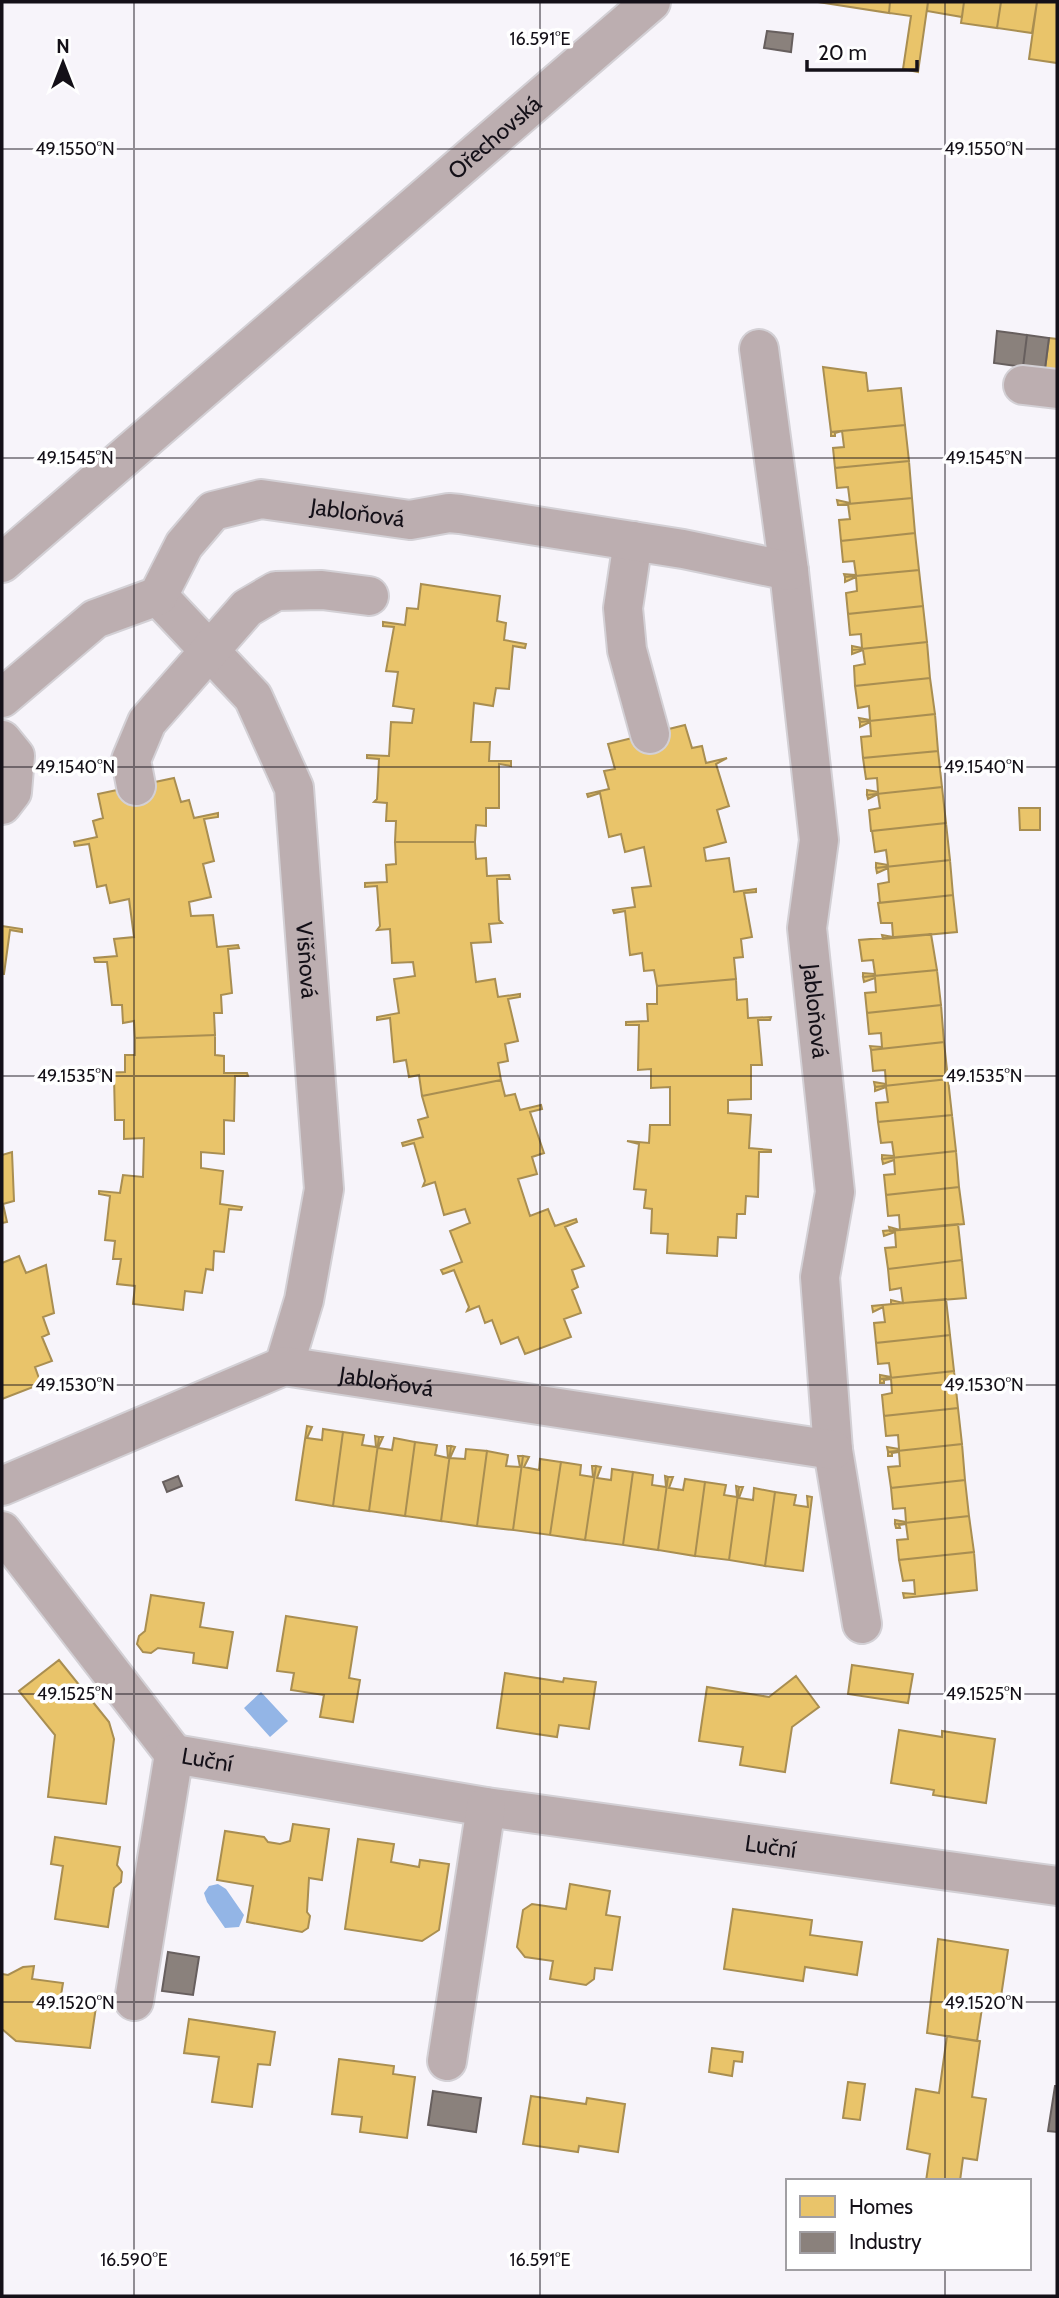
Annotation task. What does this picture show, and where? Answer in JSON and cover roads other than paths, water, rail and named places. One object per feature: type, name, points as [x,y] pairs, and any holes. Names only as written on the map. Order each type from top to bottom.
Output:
[{"type":"street","name":"Ořechovská","points":[[2,563],[651,2]]},
{"type":"street","name":"Jabloňová","points":[[759,349],[789,571],[819,840],[807,928],[835,1192],[820,1277],[833,1450],[862,1624]]},
{"type":"street","name":"Jabloňová","points":[[158,596],[184,545],[213,510],[261,499],[410,520],[449,513],[460,514],[633,541],[789,571]]},
{"type":"street","points":[[633,541],[623,608],[627,650],[650,734]]},
{"type":"street","points":[[136,786],[131,760],[147,722],[247,608],[276,592],[322,590],[369,596]]},
{"type":"street","points":[[2,698],[95,619],[158,596]]},
{"type":"street","name":"Višňová","points":[[158,596],[253,697],[294,788],[324,1189],[304,1300],[284,1366]]},
{"type":"street","points":[[2,740],[15,756],[12,792],[2,804]]},
{"type":"street","name":"Jabloňová","points":[[284,1366],[833,1450]]},
{"type":"street","points":[[2,1486],[284,1366]]},
{"type":"street","points":[[2,1531],[174,1754]]},
{"type":"street","name":"Luční","points":[[134,2001],[174,1754],[486,1807],[1057,1886]]},
{"type":"street","points":[[447,2061],[486,1807]]},
{"type":"water","points":[[261,1692],[288,1721],[270,1737],[244,1708]]},
{"type":"water","points":[[218,1884],[226,1889],[244,1915],[239,1927],[225,1928],[207,1902],[204,1893],[209,1886]]}]
